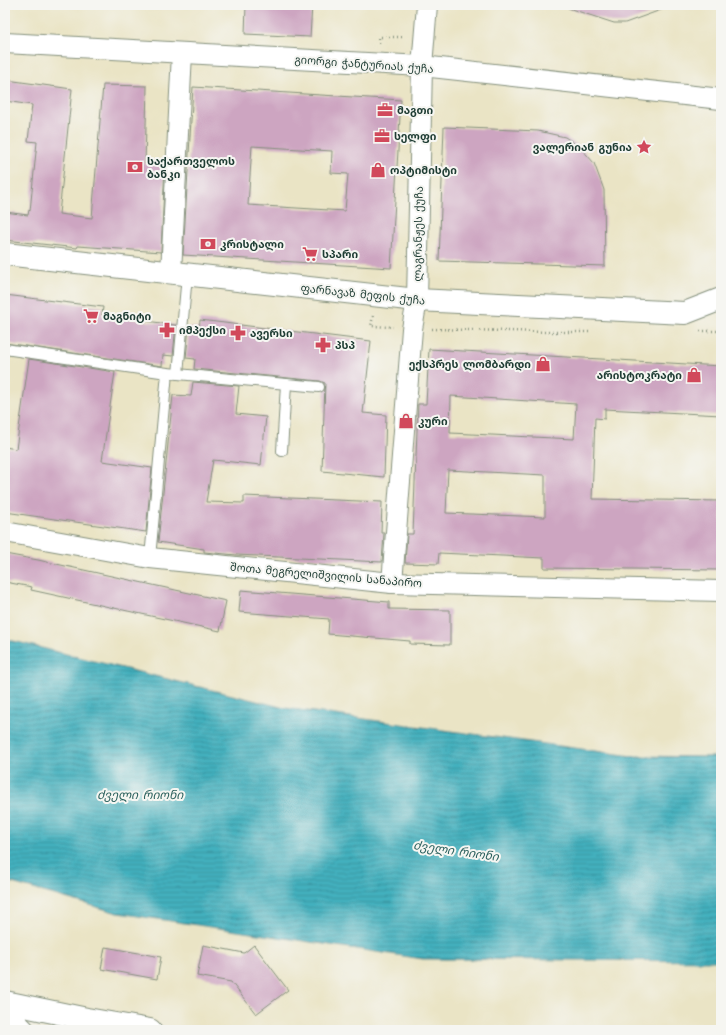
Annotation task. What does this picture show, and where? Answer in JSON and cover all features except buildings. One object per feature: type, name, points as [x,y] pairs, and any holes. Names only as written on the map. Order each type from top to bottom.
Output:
[{"type":"main road","name":"ფარნავაზ მეფის ქუჩა","points":[[5,254],[417,300],[685,312],[721,299]]},
{"type":"main road","points":[[5,1002],[78,1025],[150,1030]]},
{"type":"main road","points":[[5,1012],[22,1030]]},
{"type":"street","name":"ლაგრანჟეს ქუჩა","points":[[392,583],[412,329],[417,300],[422,66],[427,5]]},
{"type":"street","name":"გიორგი ჭანტურიას ქუჩა","points":[[5,43],[422,66],[721,99]]},
{"type":"street","points":[[179,274],[182,53]]},
{"type":"street","name":"შოთა მეგრელიშვილის სანაპირო","points":[[5,532],[150,558],[392,583],[721,591]]},
{"type":"lane","points":[[178,374],[179,274]]},
{"type":"lane","points":[[5,349],[167,373],[319,387]]},
{"type":"lane","points":[[150,558],[167,373]]},
{"type":"lane","points":[[282,451],[286,384]]},
{"type":"water","name":"ძველი რიონი","points":[[5,639],[285,708],[632,756],[721,757],[721,961],[423,959],[118,913],[5,881]]},
{"type":"place","name":"მაგთი","points":[[385,110]]},
{"type":"place","name":"სელფი","points":[[382,136]]},
{"type":"place","name":"ვალერიან გუნია","points":[[644,147]]},
{"type":"place","name":"საქართველოს ბანკი","points":[[135,167]]},
{"type":"place","name":"ოპტიმისტი","points":[[378,170]]},
{"type":"place","name":"კრისტალი","points":[[208,244]]},
{"type":"place","name":"სპარი","points":[[310,254]]},
{"type":"place","name":"მაგნიტი","points":[[91,316]]},
{"type":"place","name":"იმპექსი","points":[[167,330]]},
{"type":"place","name":"ავერსი","points":[[238,333]]},
{"type":"place","name":"პსპ","points":[[323,345]]},
{"type":"place","name":"ექსპრეს ლომბარდი","points":[[543,364]]},
{"type":"place","name":"არისტოკრატი","points":[[694,375]]},
{"type":"place","name":"კური","points":[[406,421]]}]
